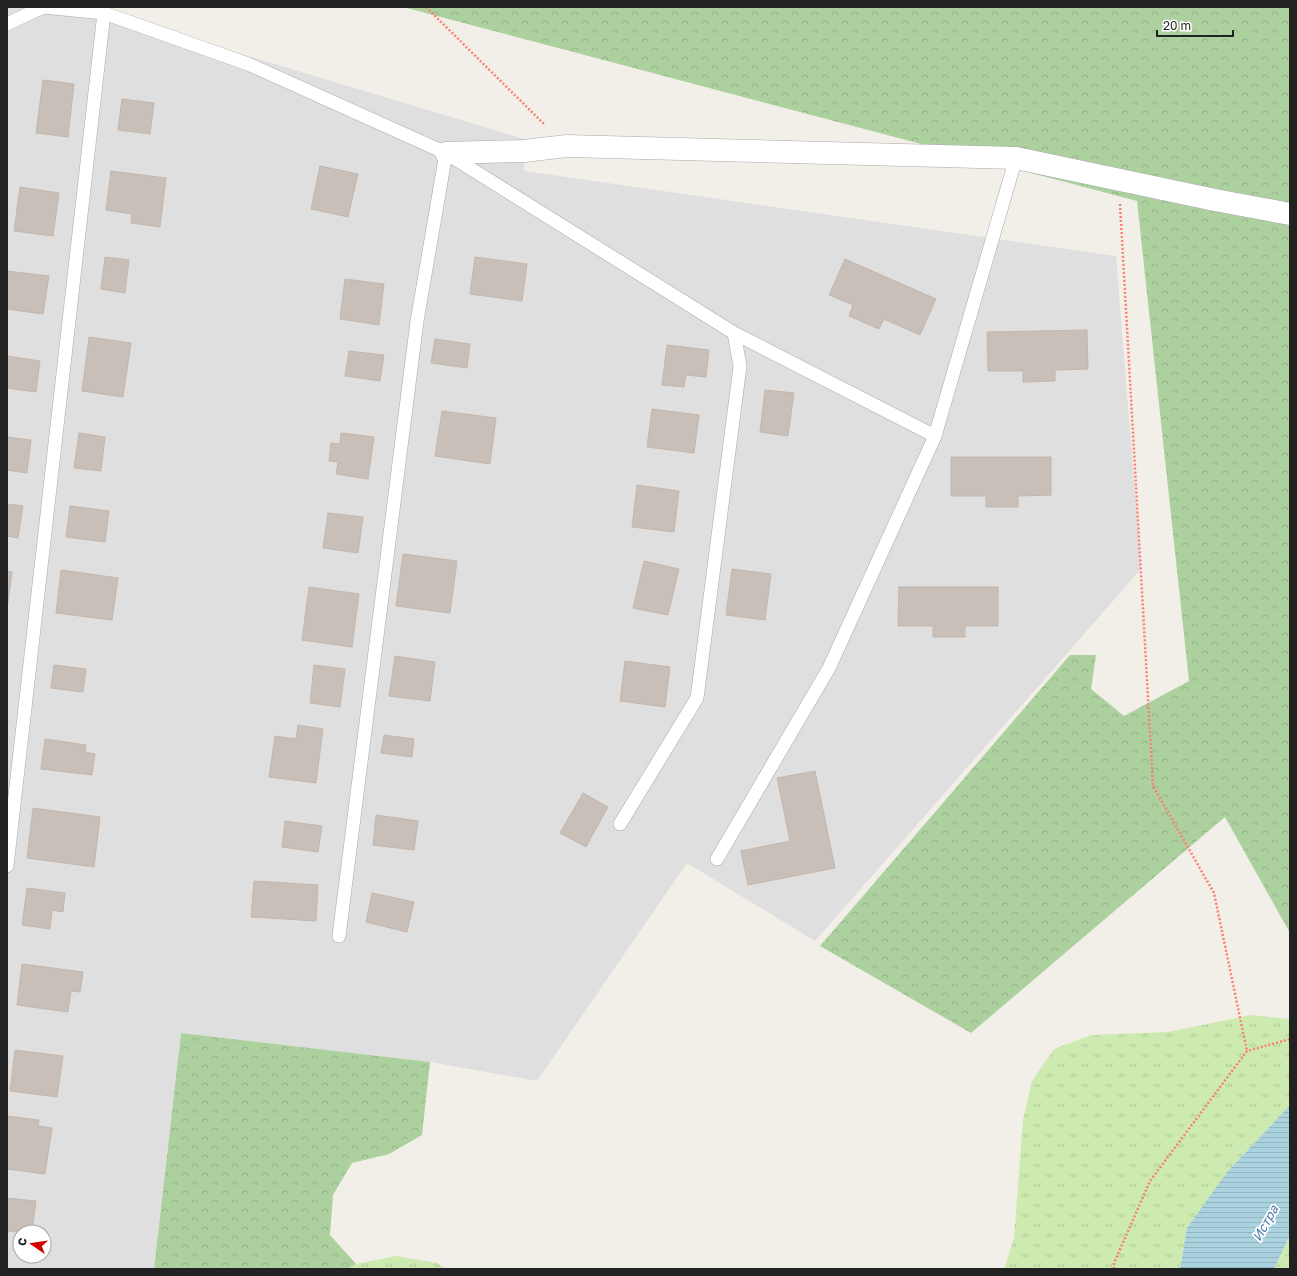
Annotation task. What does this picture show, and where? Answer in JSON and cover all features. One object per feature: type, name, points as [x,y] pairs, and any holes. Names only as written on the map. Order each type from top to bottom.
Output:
[{"type":"street","points":[[446,153],[524,151],[566,146],[1016,158],[1290,214]]},
{"type":"lane","points":[[7,24],[43,8],[104,13],[248,64],[446,153],[734,333],[935,436]]},
{"type":"lane","points":[[7,866],[104,13]]},
{"type":"lane","points":[[339,936],[417,321],[446,153]]},
{"type":"lane","points":[[717,859],[829,668],[935,436],[1016,158]]},
{"type":"lane","points":[[620,824],[697,698],[740,366],[734,333]]},
{"type":"path","points":[[426,7],[566,146]]},
{"type":"path","points":[[1119,180],[1153,786],[1214,893],[1247,1051]]},
{"type":"path","points":[[1114,1269],[1114,1263],[1150,1181],[1247,1051],[1290,1039]]},
{"type":"shaded area","points":[[7,7],[85,7],[524,139],[524,171],[1116,256],[1141,569],[815,941],[687,863],[537,1081],[430,1062],[181,1033],[154,1269],[7,1269]]},
{"type":"green space","points":[[403,7],[1290,7],[1290,933],[1225,817],[971,1033],[820,946],[1070,655],[1096,655],[1091,689],[1124,716],[1189,681],[1137,201]]},
{"type":"green space","points":[[1251,1015],[1290,1019],[1290,1105],[1227,1172],[1187,1228],[1180,1269],[1004,1269],[1014,1238],[1023,1120],[1032,1081],[1054,1049],[1091,1035],[1168,1032]]},
{"type":"green space","points":[[181,1033],[430,1062],[422,1135],[389,1154],[352,1163],[333,1195],[330,1235],[356,1264],[347,1269],[154,1269]]},
{"type":"green space","points":[[1290,1235],[1290,1269],[1274,1269]]},
{"type":"green space","points":[[396,1256],[437,1263],[446,1269],[347,1269],[356,1264]]},
{"type":"water","name":"Истра","points":[[1290,1105],[1290,1235],[1274,1269],[1180,1269],[1187,1228],[1227,1172]]},
{"type":"building","points":[[43,80],[74,84],[68,137],[36,133]]},
{"type":"building","points":[[122,99],[154,103],[150,134],[118,130]]},
{"type":"building","points":[[320,166],[358,174],[348,217],[311,209]]},
{"type":"building","points":[[111,171],[166,178],[160,227],[131,223],[132,214],[106,210]]},
{"type":"building","points":[[20,187],[59,193],[53,236],[14,231]]},
{"type":"building","points":[[105,257],[129,260],[125,293],[101,289]]},
{"type":"building","points":[[475,257],[527,264],[522,301],[470,294]]},
{"type":"building","points":[[845,259],[936,299],[920,335],[884,319],[879,329],[849,316],[853,305],[829,295]]},
{"type":"building","points":[[7,271],[49,276],[43,314],[7,309]]},
{"type":"building","points":[[345,279],[384,284],[379,325],[340,319]]},
{"type":"building","points":[[1087,330],[1088,369],[1055,370],[1055,381],[1023,382],[1023,371],[988,371],[987,332]]},
{"type":"building","points":[[89,337],[131,343],[123,397],[82,391]]},
{"type":"building","points":[[435,339],[470,344],[467,368],[431,363]]},
{"type":"building","points":[[667,345],[709,350],[706,377],[686,375],[684,387],[662,385]]},
{"type":"building","points":[[349,351],[384,355],[380,381],[345,376]]},
{"type":"building","points":[[7,356],[40,361],[36,392],[7,388]]},
{"type":"building","points":[[765,390],[794,393],[788,436],[760,432]]},
{"type":"building","points":[[652,409],[699,415],[694,453],[647,447]]},
{"type":"building","points":[[442,411],[496,418],[490,464],[435,456]]},
{"type":"building","points":[[79,433],[105,437],[101,471],[74,468]]},
{"type":"building","points":[[341,433],[374,437],[368,479],[336,474],[338,462],[329,461],[331,443],[340,444]]},
{"type":"building","points":[[7,437],[31,440],[27,473],[7,470]]},
{"type":"building","points":[[951,457],[1051,457],[1051,495],[1018,496],[1018,507],[986,507],[986,496],[951,496]]},
{"type":"building","points":[[637,485],[679,491],[674,532],[632,527]]},
{"type":"building","points":[[7,504],[23,506],[18,538],[7,536]]},
{"type":"building","points":[[70,506],[109,511],[105,542],[66,537]]},
{"type":"building","points":[[328,513],[363,517],[358,553],[323,548]]},
{"type":"building","points":[[403,554],[457,561],[450,613],[396,606]]},
{"type":"building","points":[[644,561],[679,569],[668,615],[633,608]]},
{"type":"building","points":[[732,569],[771,574],[765,620],[726,615]]},
{"type":"building","points":[[61,570],[118,578],[112,620],[56,613]]},
{"type":"building","points":[[7,571],[12,572],[7,609]]},
{"type":"building","points":[[309,587],[359,594],[352,647],[302,640]]},
{"type":"building","points":[[899,587],[998,587],[998,626],[965,626],[965,637],[933,637],[933,626],[898,626]]},
{"type":"building","points":[[395,656],[435,662],[430,701],[389,696]]},
{"type":"building","points":[[625,661],[670,667],[665,707],[620,701]]},
{"type":"building","points":[[54,665],[86,669],[83,692],[51,688]]},
{"type":"building","points":[[314,665],[345,669],[340,707],[310,703]]},
{"type":"building","points":[[298,725],[323,729],[316,783],[269,777],[275,736],[296,739]]},
{"type":"building","points":[[384,735],[414,739],[412,757],[381,753]]},
{"type":"building","points":[[45,739],[86,745],[85,752],[95,754],[92,775],[41,769]]},
{"type":"building","points":[[815,771],[835,868],[748,885],[741,851],[790,841],[777,778]]},
{"type":"building","points":[[583,793],[608,807],[586,847],[560,833]]},
{"type":"building","points":[[33,808],[100,817],[94,867],[27,858]]},
{"type":"building","points":[[376,815],[418,821],[414,850],[373,845]]},
{"type":"building","points":[[285,821],[322,826],[318,852],[282,847]]},
{"type":"building","points":[[254,881],[318,885],[316,921],[251,917]]},
{"type":"building","points":[[27,888],[65,893],[63,912],[52,910],[50,929],[22,925]]},
{"type":"building","points":[[372,893],[414,902],[407,932],[366,922]]},
{"type":"building","points":[[22,964],[83,972],[80,992],[71,991],[68,1012],[17,1005]]},
{"type":"building","points":[[15,1050],[63,1056],[57,1097],[10,1091]]},
{"type":"building","points":[[7,1116],[39,1120],[38,1126],[52,1128],[45,1174],[7,1169]]},
{"type":"building","points":[[7,1198],[36,1201],[33,1224],[12,1224],[12,1231],[7,1231]]}]
